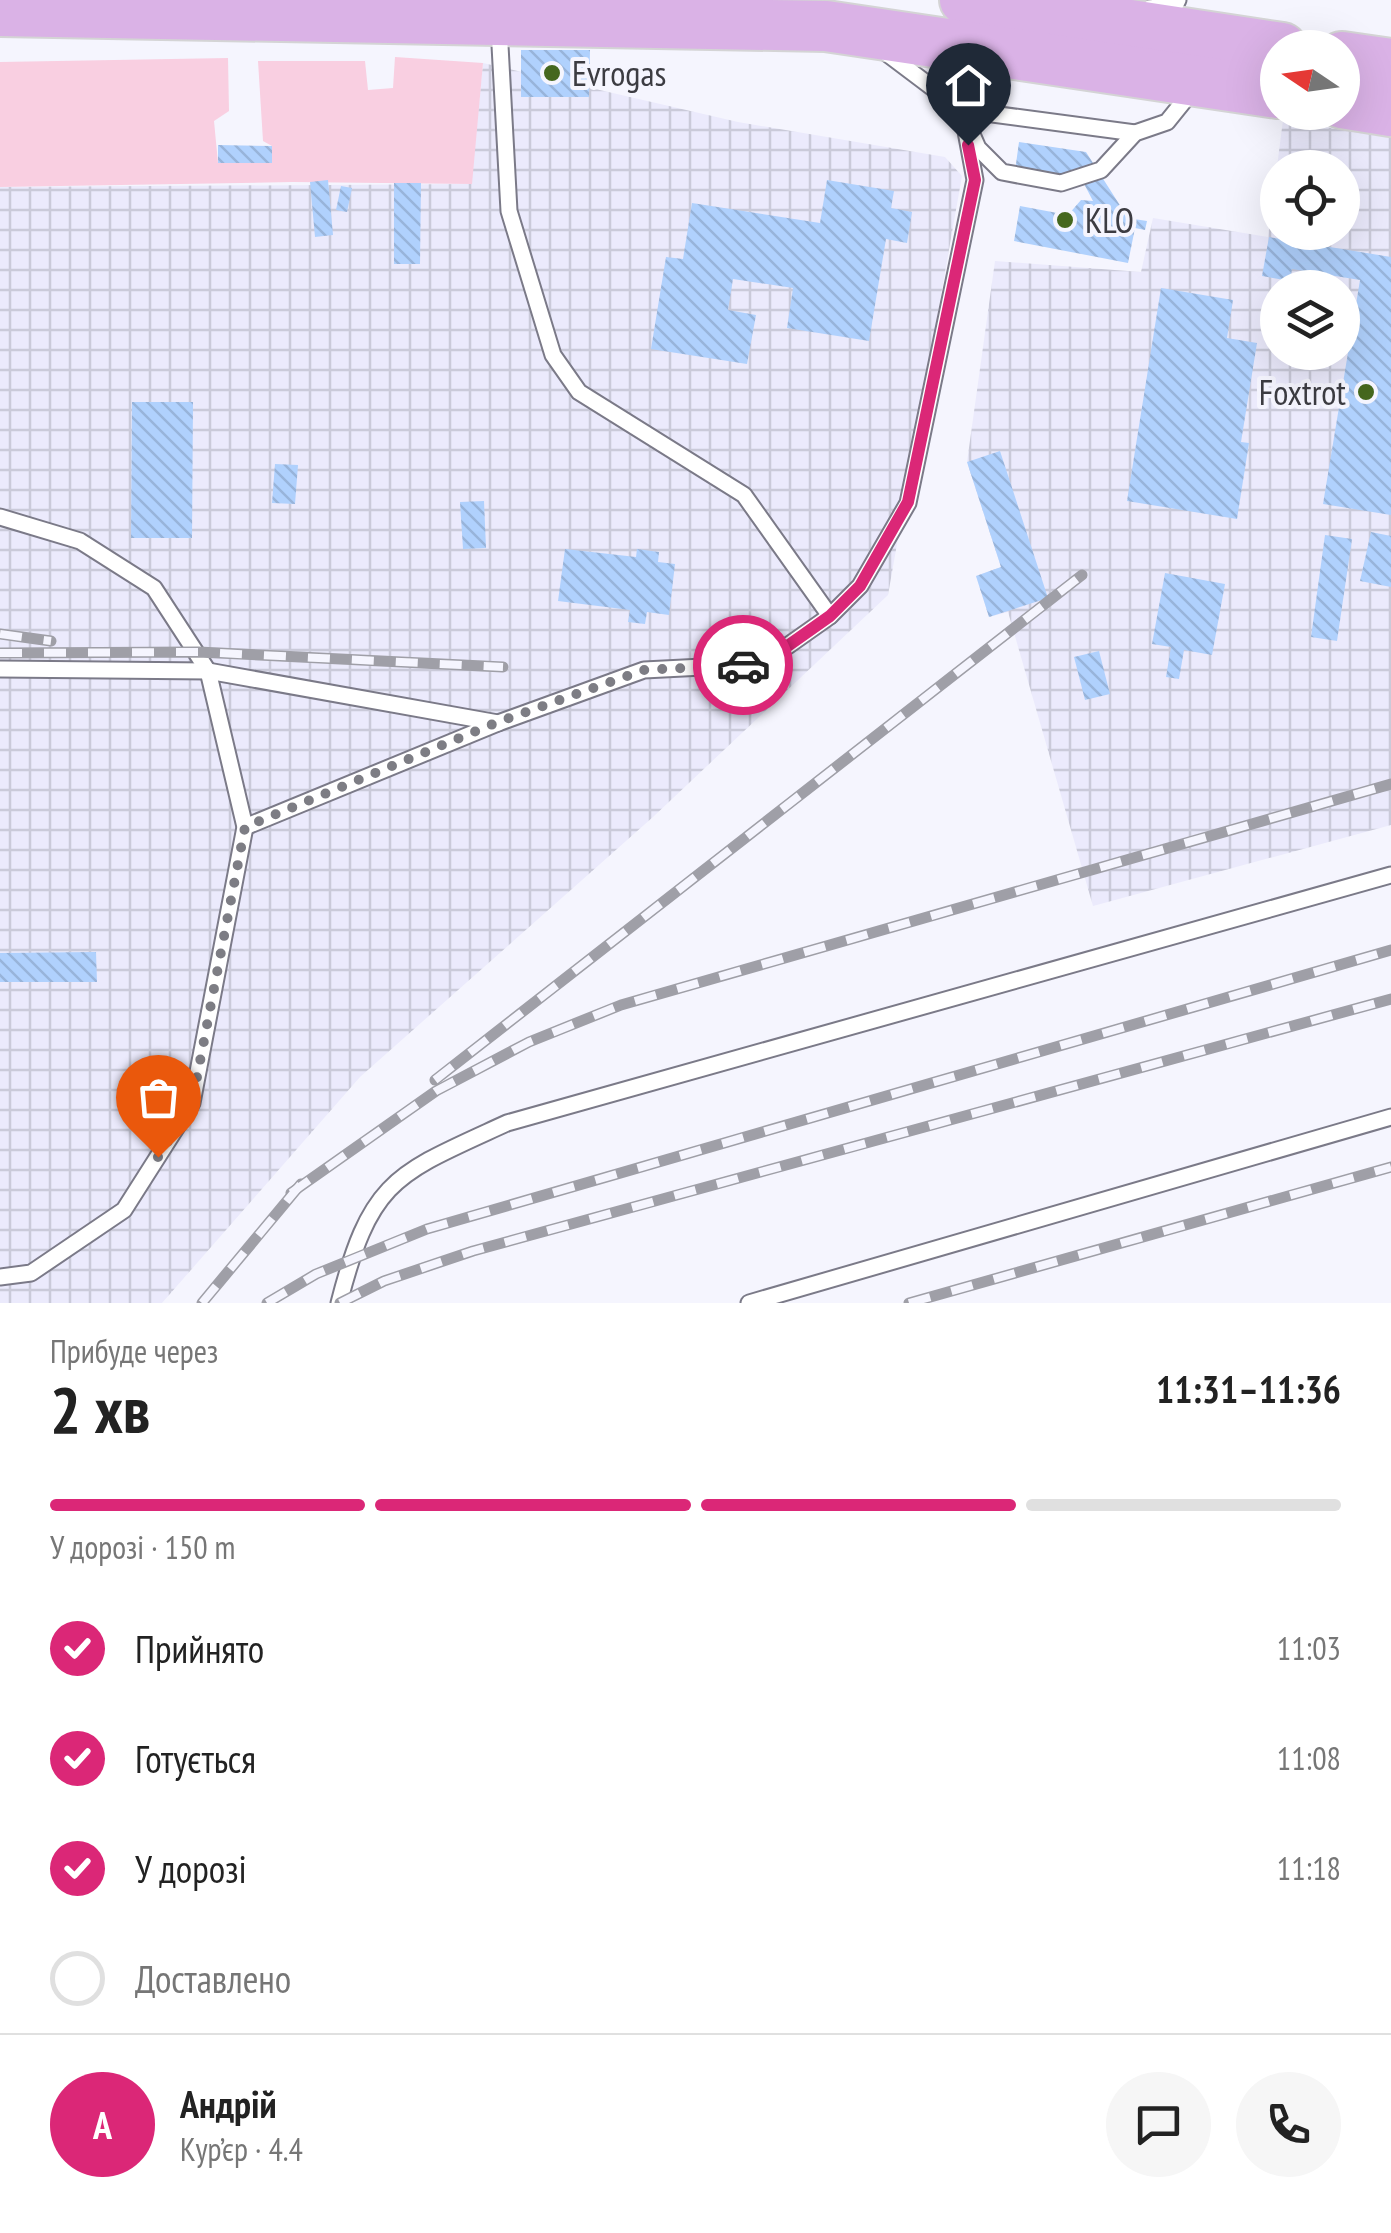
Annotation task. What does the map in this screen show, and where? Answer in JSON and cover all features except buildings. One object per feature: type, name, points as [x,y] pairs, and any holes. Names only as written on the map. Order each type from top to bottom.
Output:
[{"type":"main road","points":[[966,0],[1260,45]]},
{"type":"main road","points":[[0,11],[671,20],[854,31],[1260,90]]},
{"type":"main road","points":[[1360,59],[1391,64]]},
{"type":"main road","points":[[1360,106],[1391,111]]},
{"type":"lane","points":[[1095,20],[1119,12],[1176,4],[1178,0]]},
{"type":"lane","points":[[498,18],[509,211],[553,355],[579,392],[744,495],[830,616]]},
{"type":"lane","points":[[854,31],[962,110],[1136,133]]},
{"type":"lane","points":[[962,110],[978,148],[1002,172],[1061,183],[1101,170],[1136,133],[1167,122],[1193,89],[1210,83]]},
{"type":"lane","points":[[245,827],[498,722],[644,670],[762,664],[830,616],[860,586],[908,502],[975,180],[962,110]]},
{"type":"lane","points":[[0,517],[80,541],[154,588],[208,671],[245,827],[192,1103],[124,1210],[32,1273],[0,1277]]},
{"type":"lane","points":[[0,669],[208,671],[498,722]]},
{"type":"lane","points":[[339,1303],[350,1260],[375,1202],[410,1168],[507,1124],[1391,874]]},
{"type":"lane","points":[[749,1303],[1391,1118]]},
{"type":"shaded area","points":[[395,57],[483,63],[472,184],[293,182],[0,187],[0,62],[228,58],[229,111],[214,121],[218,163],[271,163],[272,146],[263,141],[258,61],[365,61],[368,90],[393,88]]},
{"type":"shaded area","points":[[483,63],[738,122],[945,157],[962,176],[888,595],[653,817],[360,1077],[162,1303],[0,1303],[0,187],[471,184]]},
{"type":"shaded area","points":[[1282,130],[1343,130],[1391,138],[1391,825],[1093,906],[1008,612],[989,617],[976,576],[1001,567],[967,462],[995,261],[1141,272],[1153,218],[1260,236],[1260,250],[1360,250],[1360,150],[1279,150]]},
{"type":"railway","points":[[435,1080],[1082,575]]},
{"type":"railway","points":[[0,634],[51,641]]},
{"type":"railway","points":[[0,653],[198,652],[503,667]]},
{"type":"railway","points":[[291,1193],[436,1091],[529,1042],[621,1005],[1391,784]]},
{"type":"railway","points":[[267,1303],[316,1274],[427,1229],[1391,950]]},
{"type":"railway","points":[[340,1303],[384,1281],[473,1251],[1391,999]]},
{"type":"railway","points":[[909,1303],[1391,1167]]},
{"type":"railway","points":[[202,1303],[301,1184]]},
{"type":"way so far","points":[[158,1157],[192,1103],[245,827],[498,722],[644,670],[743,665]]},
{"type":"place","name":"Evrogas","points":[[552,73]]},
{"type":"place","name":"KLO","points":[[1065,220]]},
{"type":"place","name":"Foxtrot","points":[[1366,392]]},
{"type":"route","points":[[743,665],[762,664],[830,616],[860,586],[908,502],[975,180],[968,145]]}]
